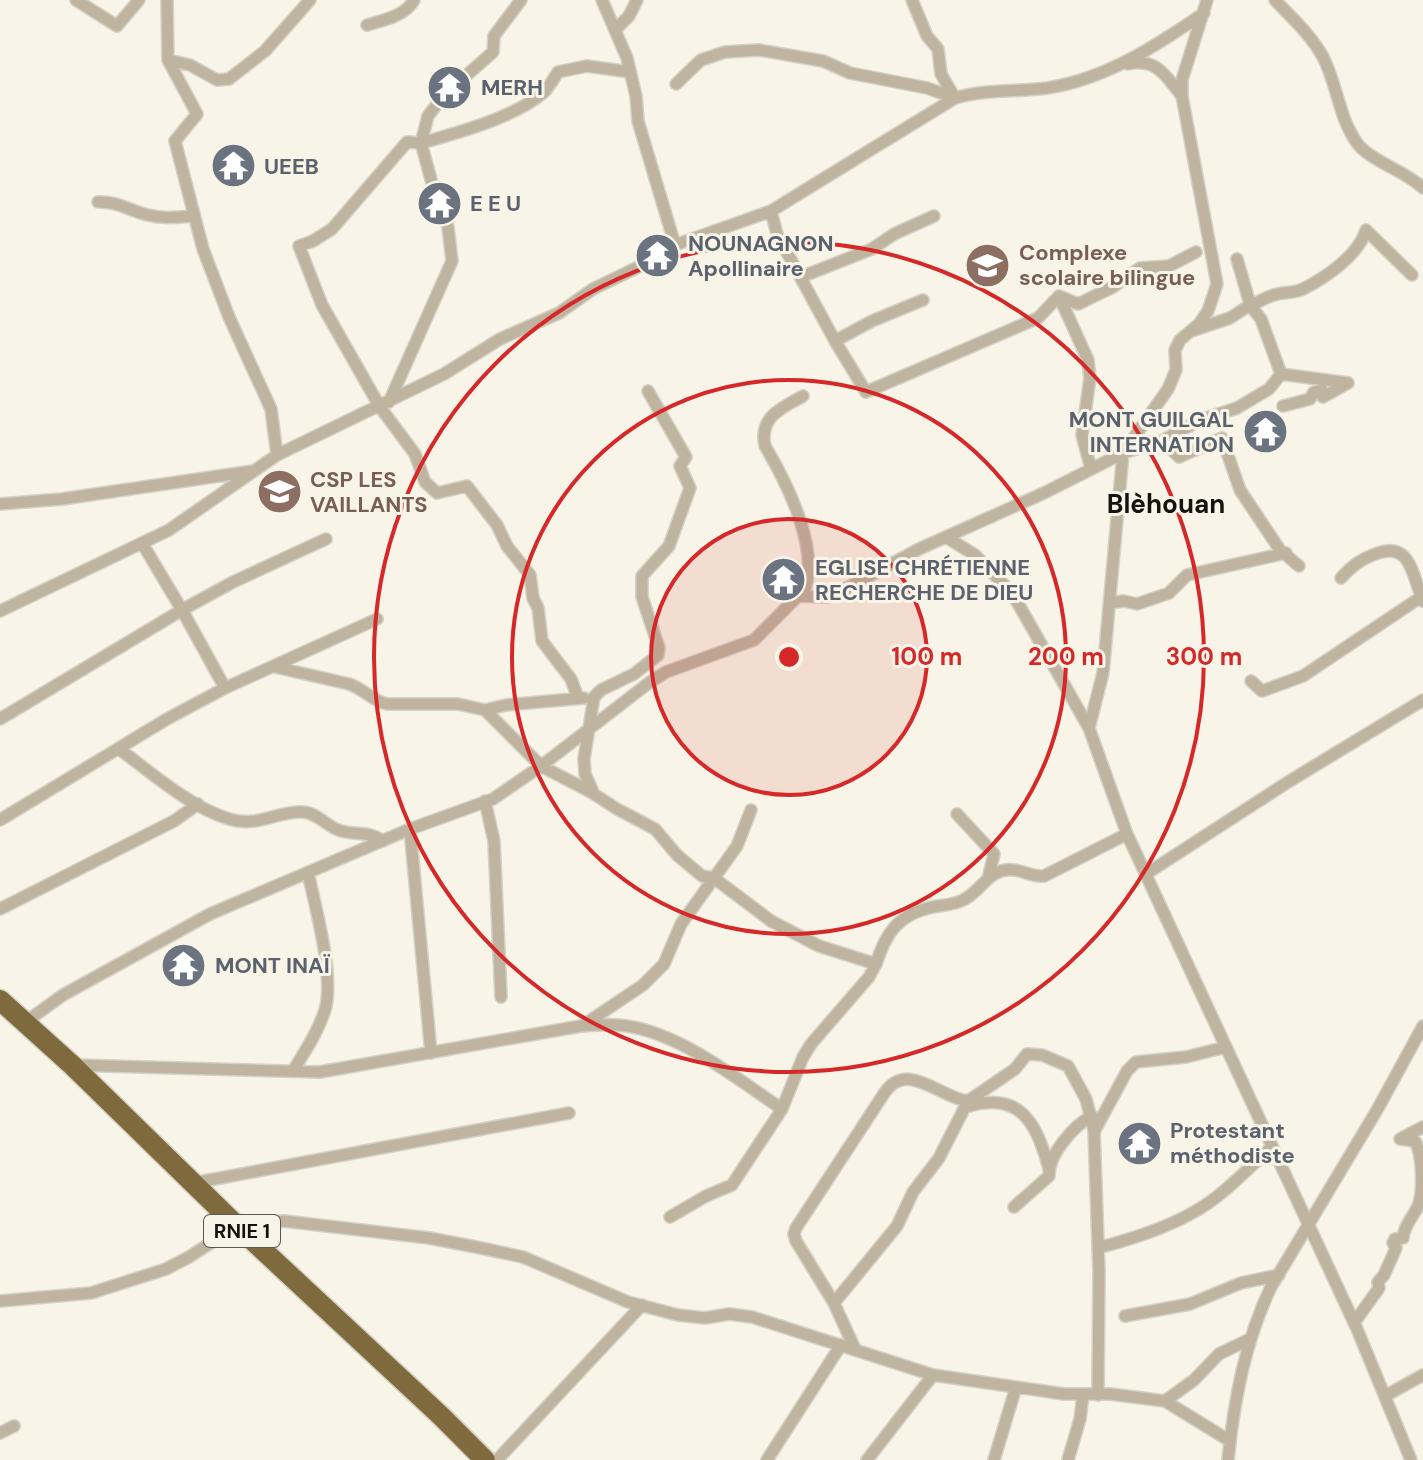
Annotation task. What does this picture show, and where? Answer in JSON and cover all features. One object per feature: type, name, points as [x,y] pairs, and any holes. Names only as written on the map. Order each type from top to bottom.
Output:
[{"type":"highway","name":"RNIE 1","points":[[9,1012],[72,1065],[485,1460]]},
{"type":"street","points":[[76,0],[117,26],[139,0]]},
{"type":"street","points":[[167,0],[168,60],[197,114],[175,141],[194,216],[229,317],[271,409],[277,455]]},
{"type":"street","points":[[168,60],[190,65],[217,80],[229,79],[265,51],[310,0]]},
{"type":"street","points":[[367,25],[389,19],[410,7],[414,0]]},
{"type":"street","points":[[384,404],[452,261],[448,227],[421,143],[428,116],[445,94],[493,52],[494,36],[521,0]]},
{"type":"street","points":[[602,0],[630,72],[638,121],[675,245]]},
{"type":"street","points":[[615,30],[629,16],[637,0]]},
{"type":"street","points":[[912,0],[927,36],[938,49],[941,74],[955,98]]},
{"type":"street","points":[[1089,728],[1103,673],[1123,453],[1168,389],[1176,370],[1175,350],[1180,340],[1208,311],[1217,284],[1182,96],[1182,80],[1207,0]]},
{"type":"street","points":[[1275,0],[1308,35],[1323,58],[1358,146],[1414,179],[1423,188]]},
{"type":"street","points":[[0,611],[169,530],[277,455],[444,374],[500,339],[559,313],[593,289],[661,256],[675,245],[771,211],[955,98],[974,92],[1051,87],[1085,79],[1162,41],[1204,13]]},
{"type":"street","points":[[676,84],[701,60],[725,52],[759,50],[823,61],[850,73],[927,88],[955,98]]},
{"type":"street","points":[[1112,68],[1141,62],[1154,65],[1182,96]]},
{"type":"street","points":[[578,698],[571,679],[542,641],[530,575],[467,486],[437,493],[425,482],[415,454],[322,305],[299,246],[332,229],[407,142],[421,143],[450,135],[515,110],[544,92],[558,72],[587,66],[630,72]]},
{"type":"street","points":[[98,202],[112,201],[158,217],[194,216]]},
{"type":"street","points":[[771,211],[777,234],[866,392],[1038,318],[1059,296]]},
{"type":"street","points":[[801,277],[872,249],[894,234],[934,216]]},
{"type":"street","points":[[1250,302],[1254,304],[1277,294],[1295,292],[1332,273],[1335,266],[1359,248],[1366,230],[1412,275]]},
{"type":"street","points":[[1059,296],[1078,304],[1113,287],[1140,268],[1169,266],[1196,252]]},
{"type":"street","points":[[1237,259],[1250,302],[1261,319],[1281,374]]},
{"type":"street","points":[[1059,296],[1088,360],[1090,378],[1082,435],[1091,469]]},
{"type":"street","points":[[835,341],[872,321],[923,300]]},
{"type":"street","points":[[1191,331],[1230,318],[1250,302]]},
{"type":"street","points":[[1281,374],[1348,383],[1323,397],[1322,390],[1314,392],[1310,399],[1283,406]]},
{"type":"street","points":[[803,594],[826,597],[1123,453],[1162,441],[1200,420],[1237,408],[1269,389],[1281,374]]},
{"type":"street","points":[[594,794],[585,774],[587,731],[594,697],[601,690],[634,674],[658,655],[659,648],[642,597],[642,576],[669,546],[690,488],[680,466],[686,457],[648,391]]},
{"type":"street","points":[[9,1012],[63,995],[210,914],[410,829],[503,794],[666,672],[754,640],[793,600],[803,594],[810,579],[804,533],[796,507],[765,446],[763,436],[764,425],[771,415],[803,396]]},
{"type":"street","points":[[1162,441],[1179,457],[1222,438],[1240,490],[1280,550],[1299,566]]},
{"type":"street","points":[[0,504],[62,499],[254,471]]},
{"type":"street","points":[[946,537],[975,555],[1012,593],[1089,728],[1127,834],[1354,1323],[1411,1460]]},
{"type":"street","points":[[0,719],[182,610],[233,582],[326,539]]},
{"type":"street","points":[[142,543],[225,688]]},
{"type":"street","points":[[1251,681],[1262,691],[1303,676],[1422,599],[1404,556],[1398,550],[1390,549],[1360,559],[1341,578]]},
{"type":"street","points":[[1110,603],[1124,601],[1137,604],[1169,593],[1187,575],[1286,553]]},
{"type":"street","points":[[0,820],[225,688],[377,619]]},
{"type":"street","points":[[274,667],[349,684],[360,688],[377,702],[387,704],[458,704],[485,710],[506,705],[594,697]]},
{"type":"street","points":[[1146,874],[1423,700]]},
{"type":"street","points":[[485,710],[541,766],[655,829],[677,855],[771,921],[819,946],[876,964]]},
{"type":"street","points":[[119,749],[198,804],[230,820],[246,822],[310,813],[340,831],[366,833],[383,841]]},
{"type":"street","points":[[485,801],[494,841],[501,997]]},
{"type":"street","points":[[0,909],[174,821],[198,804]]},
{"type":"street","points":[[581,1026],[643,985],[664,964],[678,930],[704,890],[708,877],[737,846],[751,810]]},
{"type":"street","points":[[957,814],[1013,870],[1036,877],[1044,876],[1127,834]]},
{"type":"street","points":[[410,829],[431,1053]]},
{"type":"street","points":[[989,875],[994,854]]},
{"type":"street","points":[[670,1217],[732,1185],[782,1109],[811,1044],[869,977],[889,934],[906,915],[916,910],[960,902],[989,875],[1013,870]]},
{"type":"street","points":[[293,1071],[317,1030],[326,1007],[328,986],[308,872]]},
{"type":"street","points":[[620,1000],[620,1025]]},
{"type":"street","points":[[72,1065],[320,1072],[581,1026],[620,1025],[664,1037],[708,1060],[782,1109]]},
{"type":"street","points":[[1228,1460],[1257,1314],[1423,1026]]},
{"type":"street","points":[[1094,1130],[1127,1071],[1136,1062],[1186,1057],[1226,1047]]},
{"type":"street","points":[[834,1303],[897,1226],[913,1192],[939,1158],[966,1105],[1031,1054],[1068,1066],[1092,1116],[1094,1130],[1098,1395]]},
{"type":"street","points":[[855,1349],[834,1303],[794,1234],[895,1080],[909,1078],[966,1105],[996,1100],[1012,1105],[1024,1114],[1044,1151],[1049,1176],[1014,1207]]},
{"type":"street","points":[[193,1183],[569,1113]]},
{"type":"street","points":[[1049,1169],[1064,1142],[1081,1121],[1092,1116]]},
{"type":"street","points":[[1354,1323],[1379,1288],[1378,1282],[1396,1248],[1393,1243],[1395,1239],[1403,1238],[1421,1202],[1421,1152],[1415,1141],[1400,1139],[1423,1127]]},
{"type":"street","points":[[1098,1248],[1149,1232],[1195,1211],[1212,1200],[1272,1147]]},
{"type":"street","points":[[0,1301],[91,1293],[189,1257],[237,1226],[284,1221],[429,1238],[523,1257],[642,1305],[678,1315],[705,1318],[729,1314],[752,1317],[933,1375],[1083,1395],[1165,1401],[1230,1441]]},
{"type":"street","points":[[1125,1316],[1190,1304],[1241,1283],[1279,1275]]},
{"type":"street","points":[[497,1460],[642,1305]]},
{"type":"street","points":[[1165,1401],[1194,1380],[1219,1354],[1250,1339]]},
{"type":"street","points":[[767,1460],[841,1345]]},
{"type":"street","points":[[867,1460],[933,1375]]},
{"type":"street","points":[[1385,1396],[1423,1375]]},
{"type":"street","points":[[994,1460],[1016,1387]]},
{"type":"street","points":[[1068,1460],[1080,1419],[1083,1395]]},
{"type":"street","points":[[0,1433],[14,1426]]},
{"type":"place","name":"MERH","points":[[450,87]]},
{"type":"place","name":"UEEB","points":[[233,166]]},
{"type":"place","name":"E E U","points":[[439,203]]},
{"type":"place","name":"NOUNAGNON Apollinaire","points":[[657,256]]},
{"type":"place","name":"Complexe scolaire bilingue","points":[[988,265]]},
{"type":"place","name":"MONT GUILGAL INTERNATION","points":[[1265,432]]},
{"type":"place","name":"CSP LES VAILLANTS","points":[[279,492]]},
{"type":"place","name":"EGLISE CHRÉTIENNE RECHERCHE DE DIEU","points":[[784,580]]},
{"type":"place","name":"MONT INAÏ","points":[[184,965]]},
{"type":"place","name":"Protestant méthodiste","points":[[1139,1143]]},
{"type":"district","name":"Blèhouan","points":[[1166,504]]}]
